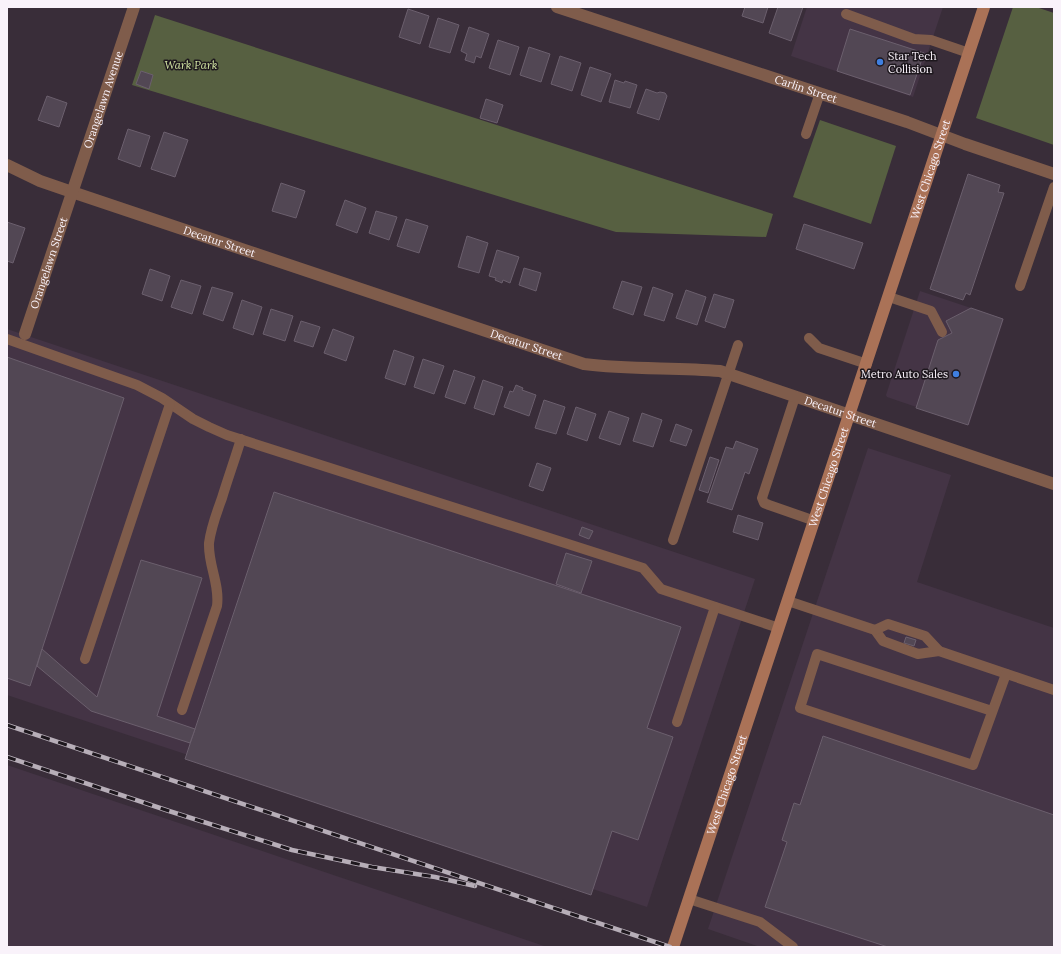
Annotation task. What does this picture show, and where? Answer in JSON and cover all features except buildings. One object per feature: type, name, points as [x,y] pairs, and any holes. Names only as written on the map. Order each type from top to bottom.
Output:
[{"type":"street","name":"Orangelawn Avenue","points":[[72,192],[134,7]]},
{"type":"street","name":"Carlin Street","points":[[557,7],[820,93],[1054,174]]},
{"type":"street","name":"West Chicago Street","points":[[673,947],[984,7]]},
{"type":"street","name":"Decatur Street","points":[[7,165],[40,181],[584,364],[611,367],[720,371],[1054,484]]},
{"type":"street","name":"Orangelawn Street","points":[[25,334],[72,192]]},
{"type":"lane","points":[[846,14],[914,39],[931,40],[969,53]]},
{"type":"lane","points":[[806,134],[820,93]]},
{"type":"lane","points":[[1020,286],[1054,187]]},
{"type":"lane","points":[[889,297],[931,311],[942,332]]},
{"type":"lane","points":[[809,338],[819,348],[867,364]]},
{"type":"lane","points":[[7,339],[122,379],[150,391],[209,427],[241,439],[643,568],[662,589],[779,628]]},
{"type":"lane","points":[[673,540],[738,345]]},
{"type":"lane","points":[[795,397],[762,498],[764,503],[815,521]]},
{"type":"lane","points":[[85,659],[170,404]]},
{"type":"lane","points":[[182,710],[217,606],[217,587],[209,554],[210,542],[213,524],[241,439]]},
{"type":"lane","points":[[788,601],[875,630],[883,641],[918,654],[939,651],[1054,690]]},
{"type":"lane","points":[[677,722],[715,607]]},
{"type":"lane","points":[[875,630],[888,624],[925,636],[939,651]]},
{"type":"lane","points":[[992,711],[818,654],[800,708],[973,765],[1006,674]]},
{"type":"lane","points":[[689,899],[760,922],[793,947]]},
{"type":"shaded area","points":[[807,7],[943,7],[913,97],[791,56]]},
{"type":"shaded area","points":[[920,291],[1004,319],[969,425],[887,397],[886,395]]},
{"type":"shaded area","points":[[7,329],[755,579],[647,907],[7,695]]},
{"type":"shaded area","points":[[868,448],[951,475],[917,582],[1054,628],[1054,947],[760,947],[708,929]]},
{"type":"shaded area","points":[[7,765],[547,947],[7,947]]},
{"type":"green space","points":[[1013,7],[1036,7],[1054,13],[1054,145],[976,118]]},
{"type":"green space","name":"Wark Park","points":[[155,15],[773,214],[766,237],[616,232],[132,85]]},
{"type":"green space","points":[[820,120],[896,146],[871,224],[793,197]]},
{"type":"railway","points":[[7,725],[670,947]]},
{"type":"railway","points":[[7,757],[292,850],[372,867],[435,877],[475,886]]},
{"type":"place","name":"Star Tech Collision","points":[[880,62]]},
{"type":"place","name":"Metro Auto Sales","points":[[956,374]]}]
